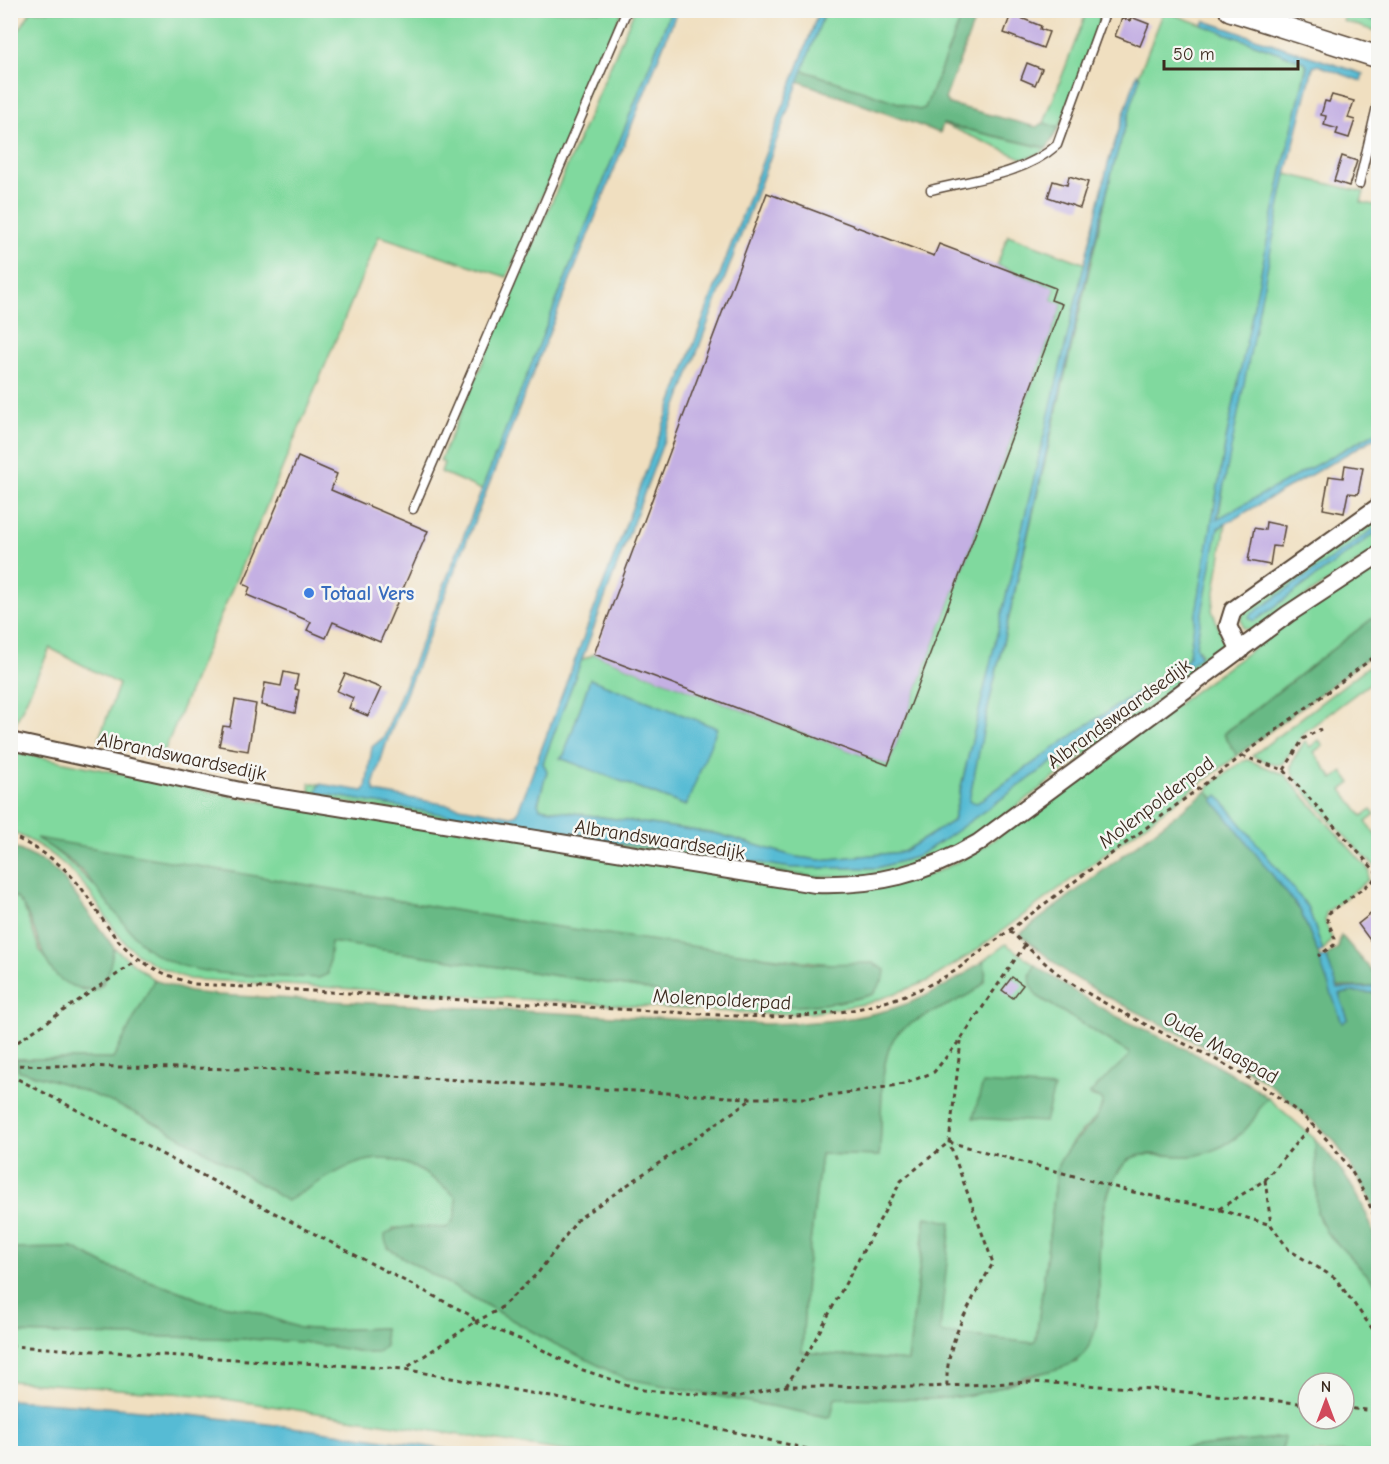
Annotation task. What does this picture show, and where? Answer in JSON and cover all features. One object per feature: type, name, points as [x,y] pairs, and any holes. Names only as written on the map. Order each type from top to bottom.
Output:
[{"type":"street","points":[[1230,10],[1378,57]]},
{"type":"street","points":[[1240,651],[1228,626],[1233,610],[1378,507]]},
{"type":"street","name":"Albrandswaardsedijk","points":[[10,741],[245,792],[394,818],[815,884],[864,884],[925,870],[978,843],[1319,592],[1378,555]]},
{"type":"lane","points":[[413,509],[627,10]]},
{"type":"lane","points":[[931,190],[1025,167],[1057,145],[1106,10]]},
{"type":"lane","points":[[1359,184],[1378,102]]},
{"type":"path","name":"Molenpolderpad","points":[[10,836],[49,857],[73,878],[113,934],[138,960],[176,979],[226,987],[737,1016],[810,1018],[866,1008],[911,993],[955,970],[1378,654]]},
{"type":"path","points":[[1284,770],[1303,739],[1321,729]]},
{"type":"path","points":[[1242,756],[1284,770],[1377,873],[1373,881],[1329,913],[1327,919],[1335,939],[1334,945],[1318,956]]},
{"type":"path","name":"Oude Maaspad","points":[[1010,931],[1065,978],[1274,1092],[1312,1124],[1352,1173],[1378,1227]]},
{"type":"path","points":[[10,1065],[297,1070],[753,1098],[808,1098],[904,1084],[934,1072],[961,1039],[1025,945]]},
{"type":"path","points":[[10,1047],[138,960]]},
{"type":"path","points":[[947,1386],[946,1368],[958,1327],[993,1263],[949,1142],[961,1039]]},
{"type":"path","points":[[10,1075],[472,1316],[475,1322],[527,1342],[580,1369],[643,1390],[736,1397],[786,1386],[947,1386],[1030,1382],[1153,1389],[1296,1403]]},
{"type":"path","points":[[404,1369],[475,1322],[498,1310],[538,1273],[578,1219],[753,1098]]},
{"type":"path","points":[[1217,1209],[1265,1180],[1312,1124]]},
{"type":"path","points":[[949,1142],[1133,1192],[1217,1209],[1271,1225]]},
{"type":"path","points":[[786,1386],[811,1347],[901,1181],[949,1142]]},
{"type":"path","points":[[1265,1180],[1271,1225],[1289,1250],[1335,1278],[1376,1331],[1378,1351]]},
{"type":"path","points":[[10,1346],[404,1369],[730,1431],[829,1454]]},
{"type":"path","points":[[1356,1409],[1378,1412]]},
{"type":"green space","points":[[31,11],[622,11],[507,277],[379,236],[164,752],[99,739],[119,684],[50,648],[11,733],[10,45]]},
{"type":"green space","points":[[634,11],[671,11],[482,490],[441,472],[444,463],[440,461]]},
{"type":"green space","points":[[825,11],[964,11],[925,108],[919,110],[802,70]]},
{"type":"green space","points":[[964,11],[978,11],[945,99],[949,104],[1036,127],[1044,123],[1059,128],[1047,148],[943,124],[940,133],[798,81],[802,70],[919,110],[925,108]]},
{"type":"green space","points":[[1087,11],[1100,11],[1099,24],[1059,128],[1044,123]]},
{"type":"green space","points":[[1164,11],[1307,63],[1226,440],[1189,658],[1087,725],[977,803],[972,803],[968,798],[1113,167],[1139,74]]},
{"type":"green space","points":[[1347,11],[1353,11],[1354,15],[1378,22],[1378,32],[1343,21]]},
{"type":"green space","points":[[943,124],[1047,148],[1039,154],[1024,159]]},
{"type":"green space","points":[[1286,174],[1364,192],[1361,202],[1378,206],[1378,431],[1218,520],[1230,447]]},
{"type":"green space","points":[[1008,235],[1086,264],[953,821],[903,852],[820,860],[796,857],[718,834],[540,808],[538,804],[547,771],[543,763],[580,661],[594,654],[888,765],[1062,304],[1051,300],[1055,288],[997,265]],"holes":[[[564,755],[686,806],[561,758]]]},
{"type":"green space","points":[[1378,514],[1378,526],[1250,616],[1259,618],[1378,531],[1378,549],[1253,631],[1243,628],[1241,618],[1250,605]]},
{"type":"green space","points":[[1226,523],[1212,610],[1225,644],[1218,656],[975,837],[918,864],[867,876],[815,877],[316,798],[311,794],[309,783],[320,784],[318,793],[600,841],[686,851],[791,868],[877,868],[916,857],[945,839],[1201,654],[1196,645],[1215,532]]},
{"type":"green space","points":[[1378,564],[1378,614],[1224,733],[1237,756],[971,954],[928,981],[869,1003],[812,1013],[770,1014],[189,979],[157,965],[131,949],[90,893],[65,865],[33,842],[11,832],[11,751],[245,799],[885,887],[937,871],[986,845],[1300,614]],"holes":[[[38,839],[517,921],[716,951],[841,965],[877,987],[873,994],[822,1004],[746,1006],[669,1000],[657,992],[639,988],[331,942],[328,950],[146,948],[84,876]]]},
{"type":"green space","points":[[1378,614],[1378,650],[1237,756],[1224,734]]},
{"type":"green space","points":[[1378,659],[1378,677],[1306,731],[1282,764],[1275,765],[1252,756]]},
{"type":"green space","points":[[1319,740],[1323,745],[1314,752],[1333,779],[1343,772],[1351,783],[1342,790],[1362,816],[1371,810],[1375,815],[1366,822],[1378,839],[1378,868],[1331,821],[1304,790],[1291,770],[1294,759],[1305,741],[1310,747]]},
{"type":"green space","points":[[1248,760],[1285,775],[1369,870],[1368,880],[1326,913],[1325,921],[1332,939],[1323,951],[1308,907],[1207,791],[1209,786],[1243,761]]},
{"type":"green space","points":[[1207,791],[1300,910],[1342,1022],[1339,994],[1378,993],[1378,1217],[1365,1189],[1334,1140],[1276,1089],[1234,1061],[1104,995],[1067,973],[1020,934]]},
{"type":"green space","points":[[36,838],[517,921],[815,964],[873,963],[885,970],[884,978],[873,994],[848,1000],[797,1006],[720,1004],[668,1000],[657,992],[639,988],[331,942],[328,974],[319,978],[253,976],[204,971],[162,958],[146,947],[121,921],[84,873]]},
{"type":"green space","points":[[11,846],[46,863],[62,877],[114,948],[108,974],[97,989],[77,988],[62,981],[44,957],[26,910],[16,897],[11,897]]},
{"type":"green space","points":[[10,897],[16,897],[23,905],[40,951],[52,970],[82,990],[97,989],[103,984],[114,948],[154,980],[113,1059],[16,1059],[19,1071],[55,1081],[125,1108],[191,1142],[287,1200],[353,1164],[390,1159],[409,1165],[431,1177],[456,1197],[456,1214],[446,1228],[393,1228],[388,1248],[407,1260],[549,1341],[739,1400],[827,1417],[831,1416],[835,1398],[958,1397],[990,1390],[1077,1362],[1099,1295],[1099,1250],[1105,1204],[1114,1178],[1124,1164],[1132,1157],[1143,1155],[1194,1156],[1253,1120],[1260,1104],[1268,1098],[1315,1139],[1317,1212],[1320,1221],[1378,1286],[1378,1453],[1281,1453],[1285,1437],[1144,1454],[577,1453],[199,1395],[11,1381],[11,1333],[303,1342],[370,1353],[385,1346],[384,1328],[325,1330],[299,1328],[250,1310],[204,1302],[109,1267],[73,1248],[11,1249]]},
{"type":"green space","points":[[1341,935],[1378,978],[1378,987],[1336,987],[1326,956],[1338,948]]},
{"type":"green space","points":[[1006,944],[1035,965],[1030,975],[1037,996],[1129,1053],[1129,1056],[1090,1096],[1103,1100],[1100,1113],[1073,1141],[1058,1165],[1036,1340],[1033,1343],[942,1333],[939,1330],[951,1222],[925,1219],[908,1361],[802,1352],[806,1276],[821,1154],[879,1156],[884,1072],[892,1041],[908,1025],[978,988],[985,978],[983,961]]},
{"type":"green space","points":[[983,961],[985,978],[978,988],[908,1025],[892,1041],[884,1072],[879,1156],[821,1154],[806,1276],[802,1352],[908,1361],[926,1217],[951,1222],[940,1330],[942,1333],[1033,1343],[1036,1340],[1058,1165],[1063,1155],[1090,1126],[1100,1110],[1103,1100],[1089,1094],[1129,1056],[1129,1053],[1037,996],[1030,981],[1035,965],[1100,1007],[1215,1064],[1268,1098],[1248,1127],[1221,1147],[1188,1156],[1148,1154],[1138,1156],[1123,1165],[1115,1176],[1102,1217],[1097,1323],[1091,1341],[1082,1356],[1060,1368],[1027,1376],[989,1391],[970,1395],[932,1399],[835,1398],[831,1416],[827,1417],[624,1378],[549,1341],[399,1255],[386,1244],[385,1235],[406,1227],[446,1228],[452,1222],[456,1210],[456,1197],[431,1177],[409,1165],[390,1160],[372,1160],[353,1165],[287,1201],[191,1143],[125,1108],[55,1081],[19,1071],[16,1059],[113,1059],[154,980],[189,992],[218,995],[766,1024],[827,1021],[880,1012],[931,993]]},
{"type":"green space","points":[[983,1083],[1054,1088],[1045,1122],[973,1118]]},
{"type":"green space","points":[[1315,1139],[1346,1177],[1363,1206],[1379,1257],[1378,1286],[1326,1232],[1317,1212]]},
{"type":"green space","points":[[73,1248],[109,1267],[204,1302],[250,1310],[299,1328],[325,1330],[384,1328],[385,1346],[377,1353],[370,1353],[303,1342],[11,1333],[11,1249]]},
{"type":"green space","points":[[1285,1437],[1281,1453],[1144,1453]]},
{"type":"water","points":[[671,11],[677,11],[386,744],[373,785],[375,792],[511,816],[517,814],[819,11],[825,11],[543,763],[547,771],[538,803],[540,808],[718,834],[796,857],[820,860],[903,852],[953,821],[1108,164],[1137,74],[1140,77],[1113,167],[1089,264],[969,801],[977,803],[1087,725],[1188,659],[1226,440],[1282,171],[1307,66],[1305,62],[1202,25],[1205,21],[1363,74],[1361,81],[1318,65],[1313,67],[1285,179],[1217,519],[1378,431],[1378,436],[1218,528],[1196,645],[1200,657],[945,839],[916,857],[877,868],[791,868],[686,851],[600,841],[318,793],[317,790],[320,784],[363,791],[366,788],[372,747],[384,737]]},
{"type":"water","points":[[1353,11],[1378,17],[1378,22],[1354,15]]},
{"type":"water","points":[[1378,526],[1378,531],[1259,618],[1254,621],[1250,619],[1249,616]]},
{"type":"water","points":[[590,679],[717,728],[686,806],[560,758],[564,755]]},
{"type":"water","points":[[1218,795],[1308,907],[1323,951],[1318,953],[1300,910],[1213,800]]},
{"type":"water","points":[[1326,956],[1338,989],[1378,987],[1378,993],[1339,994],[1348,1019],[1342,1023],[1319,959]]},
{"type":"water","points":[[10,1400],[240,1421],[354,1435],[468,1453],[11,1453]]},
{"type":"building","points":[[1011,14],[1041,26],[1040,29],[1049,32],[1043,48],[1004,33]]},
{"type":"building","points":[[1131,17],[1149,24],[1140,46],[1115,36],[1122,18],[1130,21]]},
{"type":"building","points":[[1027,63],[1042,69],[1035,85],[1021,79]]},
{"type":"building","points":[[1332,95],[1354,101],[1348,118],[1355,120],[1349,138],[1336,134],[1338,129],[1324,125],[1326,116],[1321,115],[1325,101],[1329,102]]},
{"type":"building","points":[[1342,156],[1357,161],[1349,186],[1334,181]]},
{"type":"building","points":[[1069,176],[1088,182],[1080,208],[1048,197],[1053,181],[1067,185]]},
{"type":"building","points":[[767,193],[934,256],[939,244],[1055,288],[1051,300],[1062,304],[888,765],[594,654]]},
{"type":"building","points":[[298,457],[337,474],[331,490],[428,531],[380,642],[333,622],[326,638],[307,630],[311,622],[247,595],[250,587],[243,584]]},
{"type":"building","points":[[1345,465],[1363,468],[1358,494],[1348,493],[1344,513],[1323,509],[1329,476],[1343,478]]},
{"type":"building","points":[[1266,522],[1285,526],[1281,547],[1273,546],[1270,565],[1248,561],[1254,528],[1265,530]]},
{"type":"building","points":[[284,672],[298,675],[295,689],[299,690],[295,713],[261,705],[265,683],[281,686]]},
{"type":"building","points":[[345,674],[381,688],[368,716],[349,708],[353,698],[337,691]]},
{"type":"building","points":[[235,700],[256,704],[248,751],[219,746],[223,726],[230,727]]},
{"type":"building","points":[[1378,908],[1378,951],[1358,924]]},
{"type":"building","points":[[1012,977],[1023,985],[1013,998],[1002,990]]},
{"type":"place","name":"Totaal Vers","points":[[309,593]]}]
